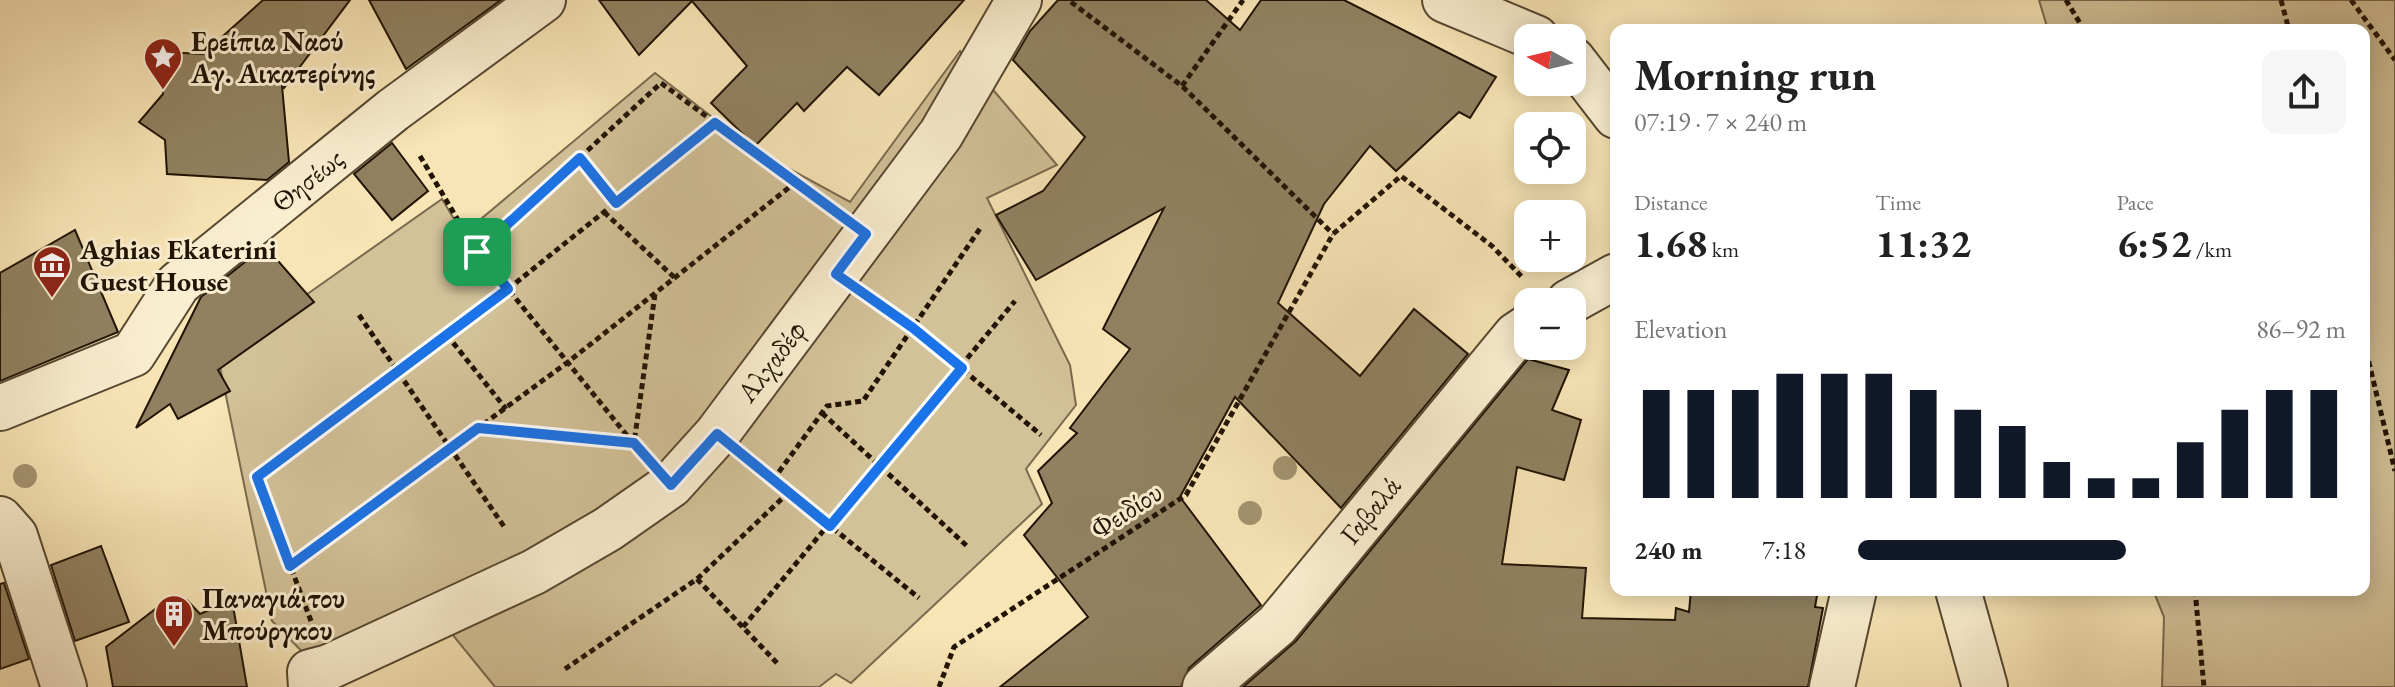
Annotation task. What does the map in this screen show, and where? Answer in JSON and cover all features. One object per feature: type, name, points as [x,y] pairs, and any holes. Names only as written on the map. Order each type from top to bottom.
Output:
[{"type":"street","name":"Θησέως","points":[[0,408],[133,354],[178,284],[393,110],[543,0]]},
{"type":"street","name":"Αλχαδέφ","points":[[320,677],[534,572],[608,529],[671,485],[717,434],[941,134],[1019,0]]},
{"type":"street","points":[[1445,0],[1514,29]]},
{"type":"street","points":[[1586,77],[1610,108]]},
{"type":"street","points":[[1586,293],[1610,279]]},
{"type":"street","name":"Γαβαλά","points":[[1205,687],[1277,625],[1514,337]]},
{"type":"street","points":[[0,519],[15,536],[64,687]]},
{"type":"street","points":[[1832,687],[1853,596]]},
{"type":"street","points":[[1960,596],[1985,687]]},
{"type":"path","points":[[1068,0],[1182,86],[1333,234]]},
{"type":"path","points":[[1182,86],[1243,0]]},
{"type":"path","points":[[2066,0],[2080,24]]},
{"type":"path","points":[[2281,0],[2287,24]]},
{"type":"path","points":[[2351,0],[2369,24]]},
{"type":"path","points":[[2370,26],[2395,60]]},
{"type":"path","points":[[477,252],[661,83],[866,234]]},
{"type":"path","points":[[393,110],[477,252],[671,485]]},
{"type":"path","points":[[320,677],[290,566],[257,477],[508,289],[715,123]]},
{"type":"path","points":[[580,158],[616,203]]},
{"type":"path","name":"Φειδίου","points":[[939,687],[954,647],[1186,495],[1333,234],[1401,176],[1492,246],[1524,279]]},
{"type":"path","points":[[290,566],[568,362],[796,182]]},
{"type":"path","points":[[604,212],[675,278]]},
{"type":"path","points":[[773,480],[827,406],[863,401],[981,227]]},
{"type":"path","points":[[836,274],[913,328],[1041,435]]},
{"type":"path","points":[[634,443],[655,294]]},
{"type":"path","points":[[743,627],[1015,301]]},
{"type":"path","points":[[359,315],[534,572]]},
{"type":"path","points":[[447,335],[506,409]]},
{"type":"path","points":[[2370,367],[2395,471]]},
{"type":"path","points":[[822,413],[968,547]]},
{"type":"path","points":[[478,428],[634,443]]},
{"type":"path","points":[[717,434],[919,598]]},
{"type":"path","points":[[565,669],[697,579],[789,492]]},
{"type":"path","points":[[697,579],[777,663]]},
{"type":"path","points":[[2196,596],[2204,687]]},
{"type":"shaded area","points":[[2039,0],[2395,0],[2395,687],[2162,687],[2164,617],[2155,596],[2370,596],[2370,24],[2046,24]]},
{"type":"shaded area","points":[[960,51],[1057,165],[987,198],[1070,365],[1076,405],[1026,469],[1042,504],[851,683],[836,674],[819,687],[495,687],[444,624],[331,681],[272,621],[218,357],[442,199],[463,234],[655,73],[755,150],[850,202]]},
{"type":"building","points":[[263,0],[350,0],[284,88],[282,86],[289,162],[267,180],[167,174],[165,140],[139,122],[163,94],[165,52],[203,54]]},
{"type":"building","points":[[369,0],[501,0],[406,69]]},
{"type":"building","points":[[599,0],[964,0],[879,95],[847,67],[804,111],[797,103],[755,146],[711,103],[747,66],[692,1],[639,55]]},
{"type":"building","points":[[1058,0],[1206,0],[1240,30],[1261,0],[1344,0],[1496,77],[1470,118],[1459,112],[1396,171],[1370,146],[1324,204],[1278,303],[1360,376],[1414,309],[1468,354],[1341,508],[1235,397],[1180,497],[1261,605],[1189,668],[1181,687],[1000,687],[1088,617],[1024,535],[1052,503],[1038,471],[1077,433],[1070,428],[1130,349],[1103,329],[1164,208],[1036,280],[996,215],[1043,191],[1085,137],[1013,60],[1030,31]]},
{"type":"building","points":[[392,143],[428,191],[392,220],[354,174]]},
{"type":"building","name":"Aghias Ekaterini Guest House","points":[[75,230],[118,332],[0,381],[0,273]]},
{"type":"building","points":[[265,246],[314,302],[218,370],[230,391],[178,419],[170,404],[136,428],[201,297]]},
{"type":"building","points":[[1527,360],[1569,370],[1552,410],[1581,420],[1564,480],[1517,467],[1502,564],[1586,568],[1582,618],[1675,620],[1676,608],[1689,612],[1690,596],[1817,596],[1815,607],[1823,608],[1808,687],[1243,687],[1296,641]]},
{"type":"building","points":[[101,546],[129,622],[75,641],[51,565]]},
{"type":"building","points":[[4,583],[29,659],[0,669],[0,584]]},
{"type":"building","name":"Παναγιά του Μπούργκου","points":[[167,600],[187,600],[200,614],[232,600],[247,687],[113,687],[106,647]]},
{"type":"place","name":"Ερείπια Ναού Αγ. Αικατερίνης","points":[[163,91]]},
{"type":"place","name":"Aghias Ekaterini Guest House","points":[[52,299]]},
{"type":"place","name":"Παναγιά του Μπούργκου","points":[[174,648]]},
{"type":"route","points":[[715,123],[866,234],[836,274],[913,328],[962,368],[830,526],[717,434],[671,485],[634,443],[478,428],[290,566],[257,477],[508,289],[477,252],[580,158],[616,203],[715,123]]}]
